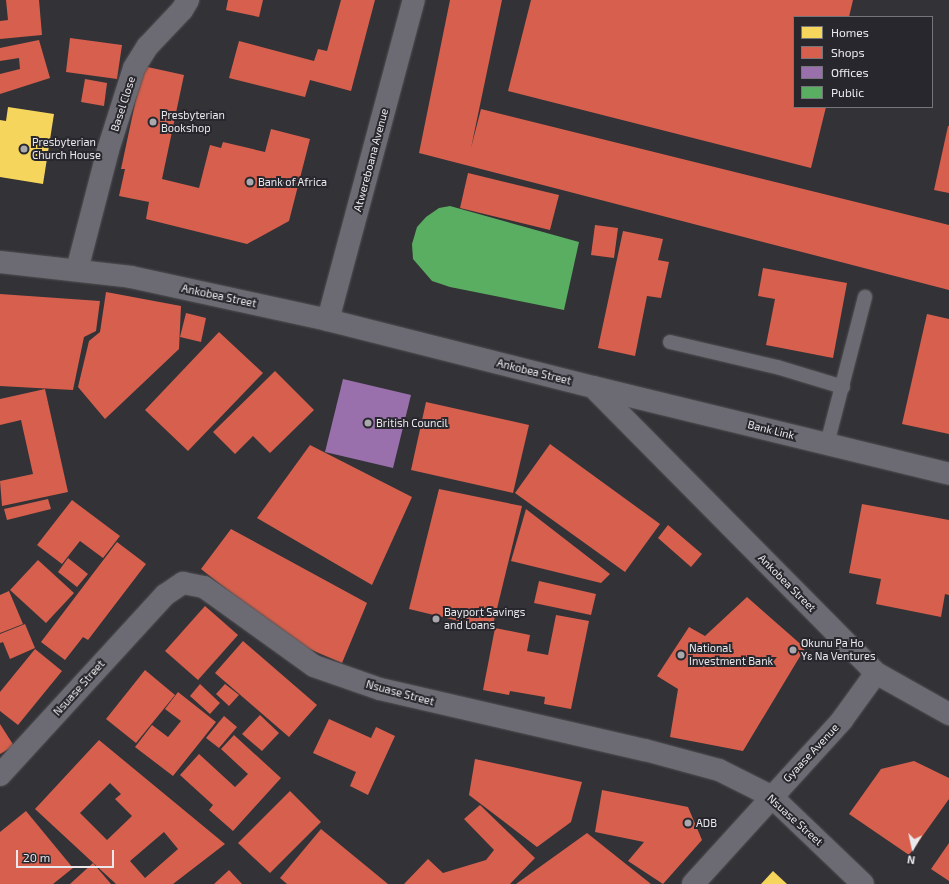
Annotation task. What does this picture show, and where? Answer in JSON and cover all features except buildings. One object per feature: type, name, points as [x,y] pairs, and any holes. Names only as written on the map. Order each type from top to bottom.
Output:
[{"type":"street","name":"Basel Close","points":[[77,270],[108,150],[134,68],[148,46],[182,10],[188,0]]},
{"type":"street","name":"Atwereboana Avenue","points":[[328,320],[414,0]]},
{"type":"street","name":"Ankobea Street","points":[[0,262],[130,276],[328,320],[593,387],[876,673],[949,714]]},
{"type":"street","name":"Bank Link","points":[[593,387],[949,474]]},
{"type":"street","name":"Nsuase Street","points":[[0,775],[165,595],[183,583],[204,586],[314,666],[380,689],[646,750],[719,770],[771,796],[863,884]]},
{"type":"street","name":"Gyaase Avenue","points":[[693,884],[771,796],[842,720],[876,673]]},
{"type":"lane","points":[[827,444],[843,387],[865,297]]},
{"type":"lane","points":[[670,342],[777,367],[843,387]]},
{"type":"place","name":"Presbyterian Bookshop","points":[[153,122]]},
{"type":"place","name":"Presbyterian Church House","points":[[24,149]]},
{"type":"place","name":"Bank of Africa","points":[[250,182]]},
{"type":"place","name":"British Council","points":[[368,423]]},
{"type":"place","name":"Bayport Savings and Loans","points":[[436,619]]},
{"type":"place","name":"Okunu Pa Ho Yɛ Na Ventures","points":[[793,650]]},
{"type":"place","name":"National Investment Bank","points":[[681,655]]},
{"type":"place","name":"ADB","points":[[688,823]]}]
